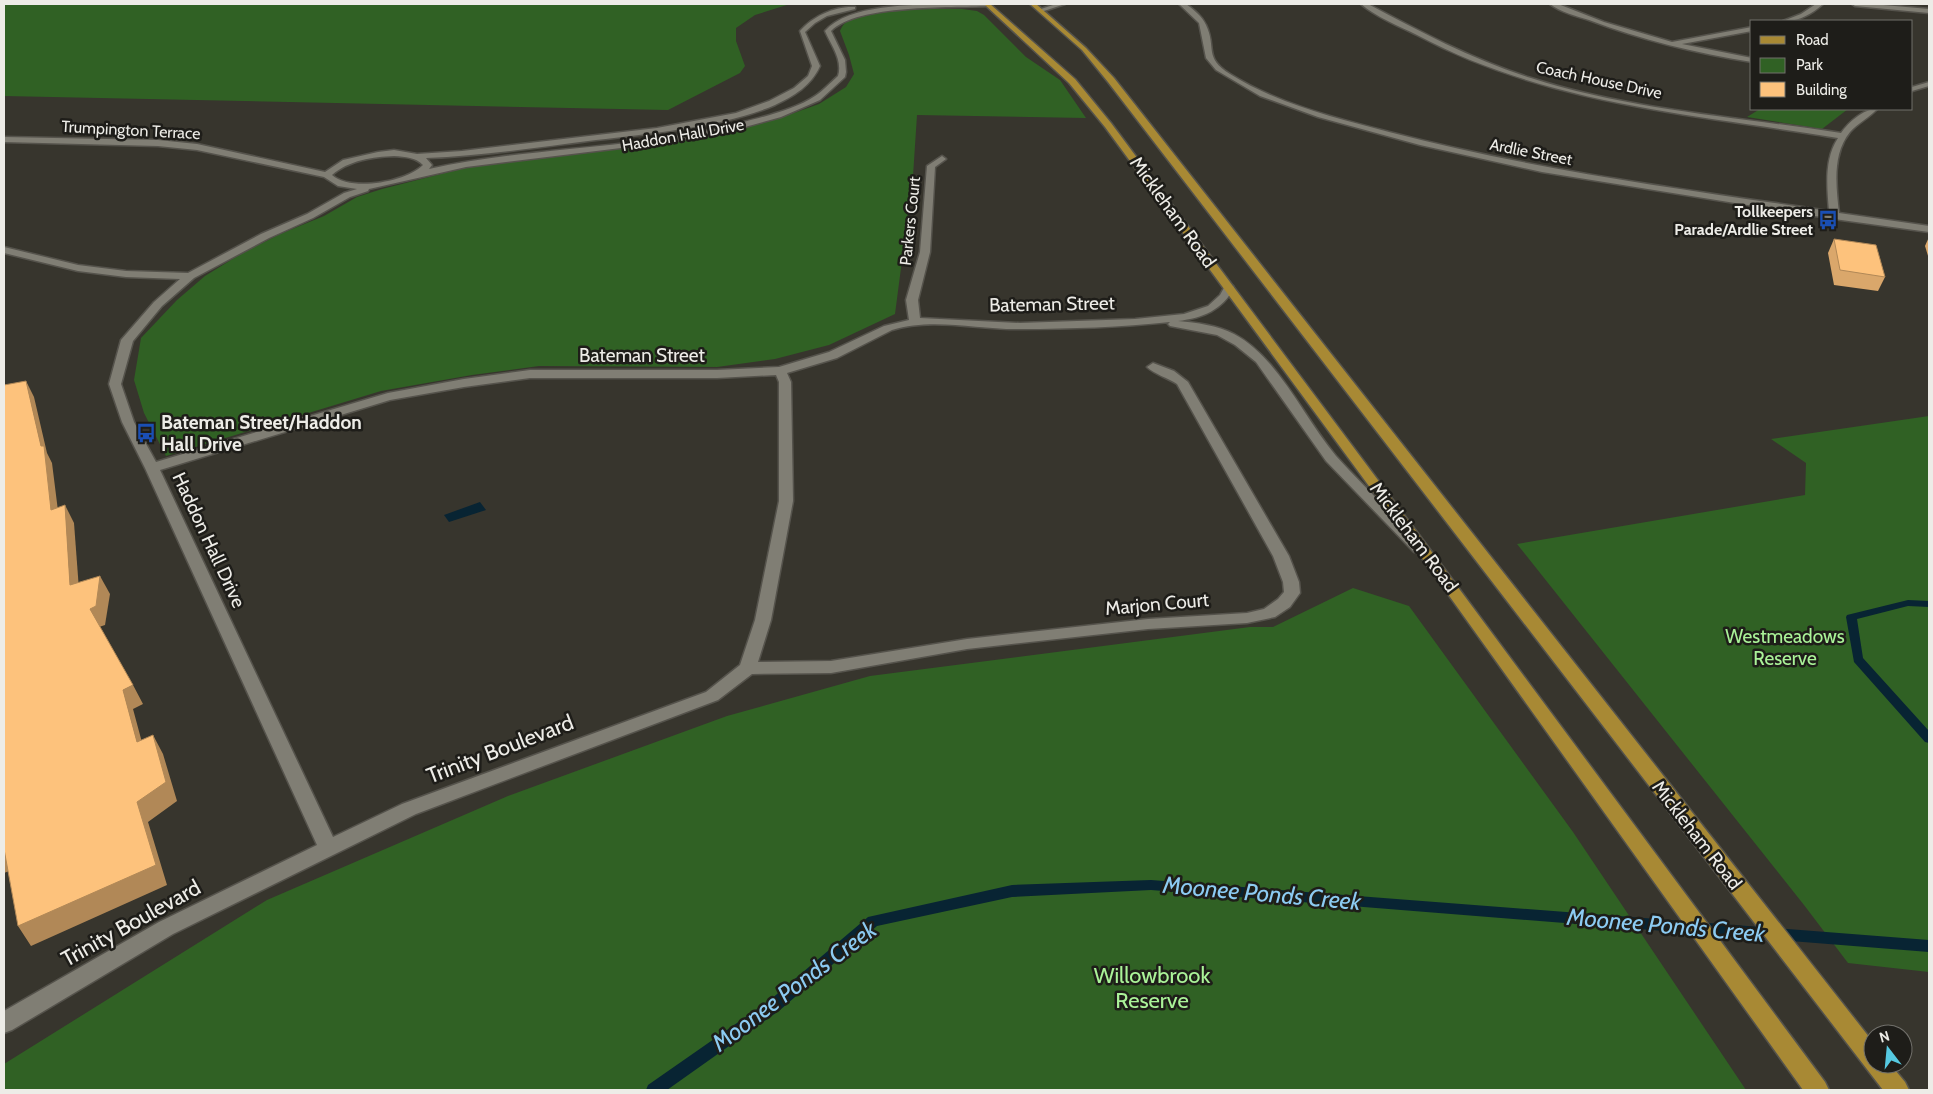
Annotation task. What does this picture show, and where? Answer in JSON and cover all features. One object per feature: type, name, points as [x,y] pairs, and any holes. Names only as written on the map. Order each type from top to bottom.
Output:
[{"type":"main road","points":[[988,4],[995,4]]},
{"type":"main road","name":"Mickleham Road","points":[[988,4],[1072,81],[1108,125],[1629,830],[1817,1090]]},
{"type":"main road","name":"Mickleham Road","points":[[1037,7],[1084,49],[1111,80],[1863,1047]]},
{"type":"main road","points":[[1884,1074],[1897,1090]]},
{"type":"street","name":"Haddon Hall Drive","points":[[418,156],[465,154],[657,130],[738,115],[772,103],[797,90],[811,77],[816,66],[802,32],[810,22],[832,12],[865,6],[891,4]]},
{"type":"street","name":"Haddon Hall Drive","points":[[419,174],[471,164],[711,133],[773,117],[809,103],[831,88],[842,75],[843,63],[828,31],[830,26],[836,22],[868,12],[988,4]]},
{"type":"street","points":[[1037,7],[1062,4]]},
{"type":"street","name":"Ardlie Street","points":[[1182,4],[1200,19],[1204,27],[1207,54],[1224,74],[1253,90],[1334,119],[1401,138],[1502,162],[1613,182],[1929,229]]},
{"type":"street","name":"Coach House Drive","points":[[1364,4],[1487,66],[1550,85],[1637,104],[1842,136]]},
{"type":"street","points":[[1553,4],[1605,25],[1669,45],[1750,60]]},
{"type":"street","points":[[1789,20],[1802,15],[1820,4]]},
{"type":"street","points":[[1855,4],[1929,11]]},
{"type":"street","points":[[1669,45],[1750,30]]},
{"type":"street","points":[[1913,89],[1929,84]]},
{"type":"street","points":[[1834,216],[1831,172],[1842,136],[1872,110]]},
{"type":"street","name":"Trumpington Terrace","points":[[4,139],[158,143],[197,147],[255,159],[330,182],[351,186],[376,186]]},
{"type":"street","name":"Trumpington Terrace","points":[[255,159],[321,163],[387,154],[418,156]]},
{"type":"street","points":[[376,186],[406,180],[419,174],[428,165],[426,160],[418,156]]},
{"type":"street","points":[[330,182],[331,170],[340,164],[354,159]]},
{"type":"street","name":"Parkers Court","points":[[915,322],[912,300],[925,252],[931,166],[942,159]]},
{"type":"street","name":"Haddon Hall Drive","points":[[328,848],[152,468],[128,422],[115,384],[127,340],[158,304],[190,276],[265,236],[310,216],[347,196],[376,186]]},
{"type":"street","name":"Haddon Hall Drive","points":[[310,216],[324,197]]},
{"type":"street","points":[[4,250],[78,268],[126,274],[190,276]]},
{"type":"street","name":"Bateman Street","points":[[152,468],[388,397],[464,383],[530,374],[596,372],[717,374],[780,371],[833,355],[888,328],[915,322],[928,320],[1020,326],[1135,322],[1184,317],[1204,312],[1218,303],[1229,288]]},
{"type":"street","name":"Bateman Street","points":[[1135,322],[1206,328],[1225,333],[1240,341],[1260,359],[1344,473],[1435,566]]},
{"type":"street","name":"Marjon Court","points":[[748,668],[831,667],[986,642],[1148,624],[1247,618],[1269,613],[1284,604],[1292,593],[1291,582],[1281,556],[1182,382],[1170,374],[1153,367]]},
{"type":"street","points":[[748,668],[763,620],[786,501],[785,382],[780,371]]},
{"type":"street","name":"Trinity Boulevard","points":[[4,1022],[166,928],[409,809],[712,696],[748,668]]},
{"type":"green space","points":[[4,4],[790,4],[755,15],[736,28],[736,41],[745,66],[740,73],[668,110],[4,96]]},
{"type":"green space","points":[[962,9],[977,11],[984,15],[1026,57],[1060,80],[1086,118],[917,115],[913,176],[895,314],[829,345],[775,359],[717,367],[539,366],[472,375],[381,391],[166,456],[144,413],[134,380],[141,338],[177,300],[205,276],[239,255],[280,234],[324,216],[357,197],[476,165],[732,131],[777,119],[819,104],[846,87],[854,74],[840,31],[844,24],[852,18],[865,14],[899,10]]},
{"type":"green space","points":[[1758,110],[1847,110],[1822,129],[1747,117]]},
{"type":"green space","name":"Westmeadows Reserve","points":[[1929,416],[1929,972],[1848,963],[1517,544],[1805,495],[1806,463],[1771,439]]},
{"type":"green space","name":"Willowbrook Reserve","points":[[1353,588],[1409,606],[1573,832],[1746,1090],[4,1090],[4,1064],[267,900],[508,796],[727,716],[870,676],[1250,627],[1273,627]]},
{"type":"water","points":[[480,502],[486,510],[449,522],[444,515]]},
{"type":"building","points":[[1834,239],[1876,245],[1885,277],[1840,270]]},
{"type":"building","points":[[26,381],[41,446],[44,446],[51,510],[65,505],[70,585],[100,576],[96,606],[90,609],[133,685],[123,690],[137,742],[153,735],[166,782],[137,802],[156,865],[18,926],[4,849],[4,385]]},
{"type":"waterway","name":"Moonee Ponds Creek","points":[[1929,604],[1908,603],[1851,617],[1858,659],[1929,739]]},
{"type":"waterway","name":"Moonee Ponds Creek","points":[[654,1090],[775,1005],[873,921],[1012,891],[1151,885],[1929,946]]},
{"type":"place","name":"Tollkeepers Parade/Ardlie Street","points":[[1828,220]]},
{"type":"place","name":"Bateman Street/Haddon Hall Drive","points":[[146,433]]}]
